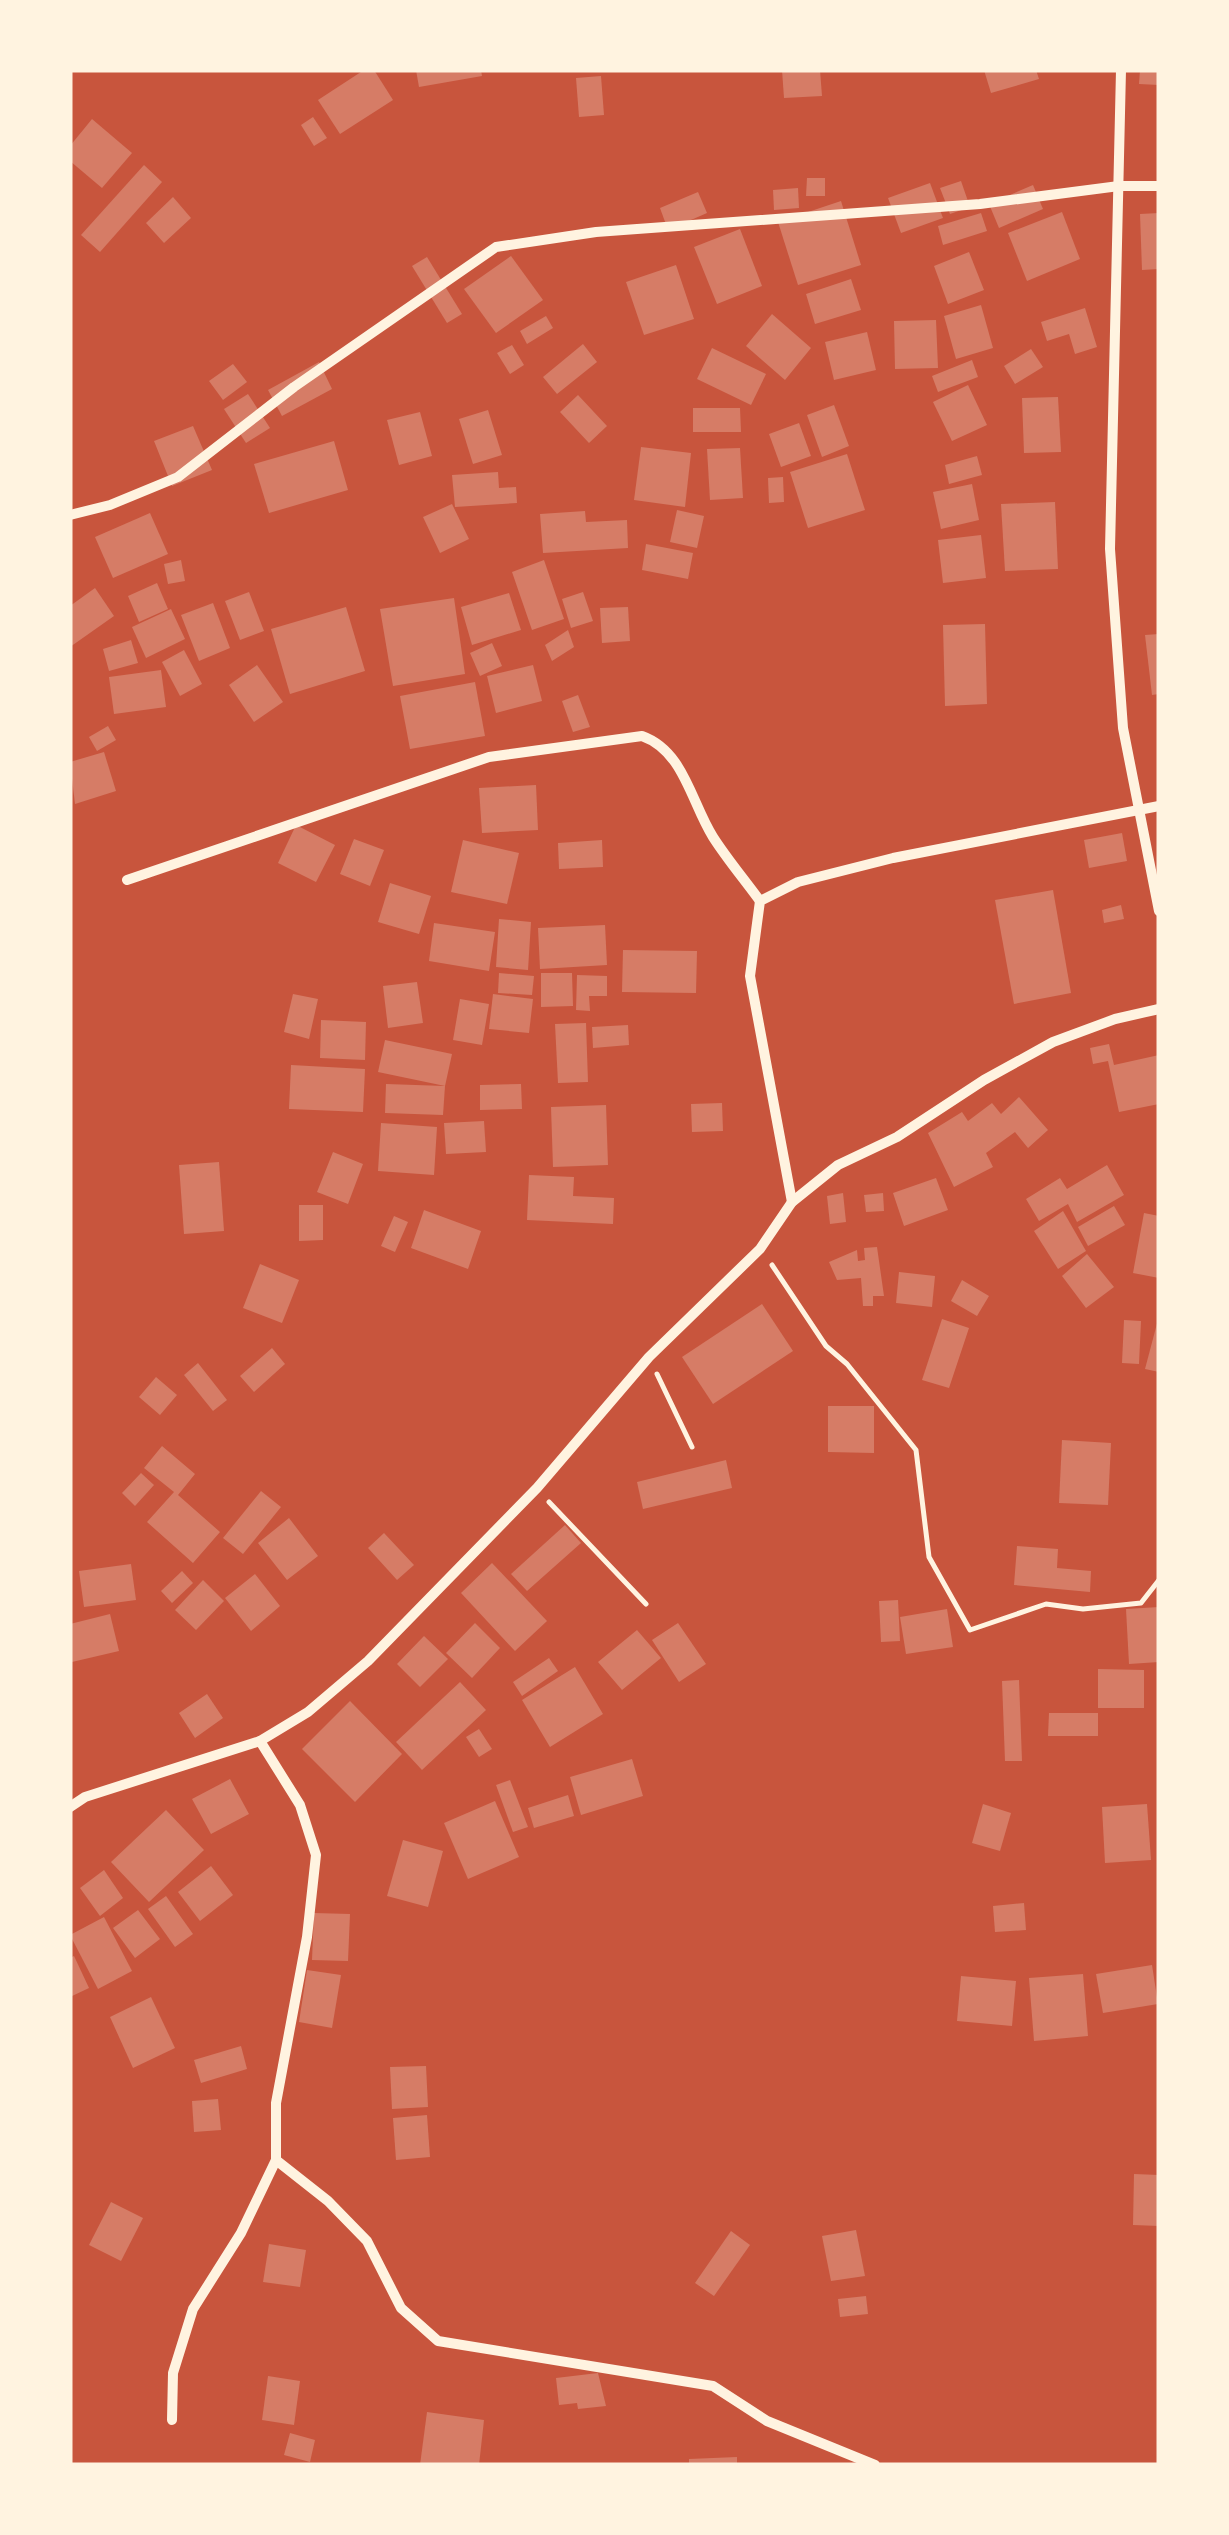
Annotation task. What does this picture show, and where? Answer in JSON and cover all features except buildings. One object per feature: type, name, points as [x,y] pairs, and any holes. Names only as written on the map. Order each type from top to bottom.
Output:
[{"type":"street","points":[[1121,70],[1110,549],[1123,728],[1159,911]]},
{"type":"street","points":[[70,516],[110,505],[178,477],[294,387],[496,246],[596,232],[980,204],[1119,186],[1159,186]]},
{"type":"street","points":[[127,880],[489,756],[642,736],[660,743],[680,769],[712,836],[760,900],[750,976],[792,1202]]},
{"type":"street","points":[[760,900],[798,882],[892,858],[1159,806]]},
{"type":"street","points":[[70,1807],[85,1797],[260,1741],[308,1712],[368,1661],[537,1488],[650,1357],[760,1248],[792,1202],[838,1165],[898,1137],[984,1080],[1053,1042],[1115,1019],[1159,1010]]},
{"type":"street","points":[[172,2420],[174,2372],[193,2309],[241,2233],[276,2160],[276,2103],[307,1937],[316,1855],[300,1805],[260,1741]]},
{"type":"street","points":[[276,2160],[328,2201],[367,2241],[400,2308],[438,2342],[713,2386],[767,2421],[875,2465]]},
{"type":"path","points":[[760,1248],[826,1346],[847,1364],[916,1450],[929,1556],[970,1630],[1046,1604],[1083,1609],[1141,1603],[1159,1580]]},
{"type":"path","points":[[650,1357],[692,1447]]},
{"type":"path","points":[[537,1488],[646,1604]]}]
